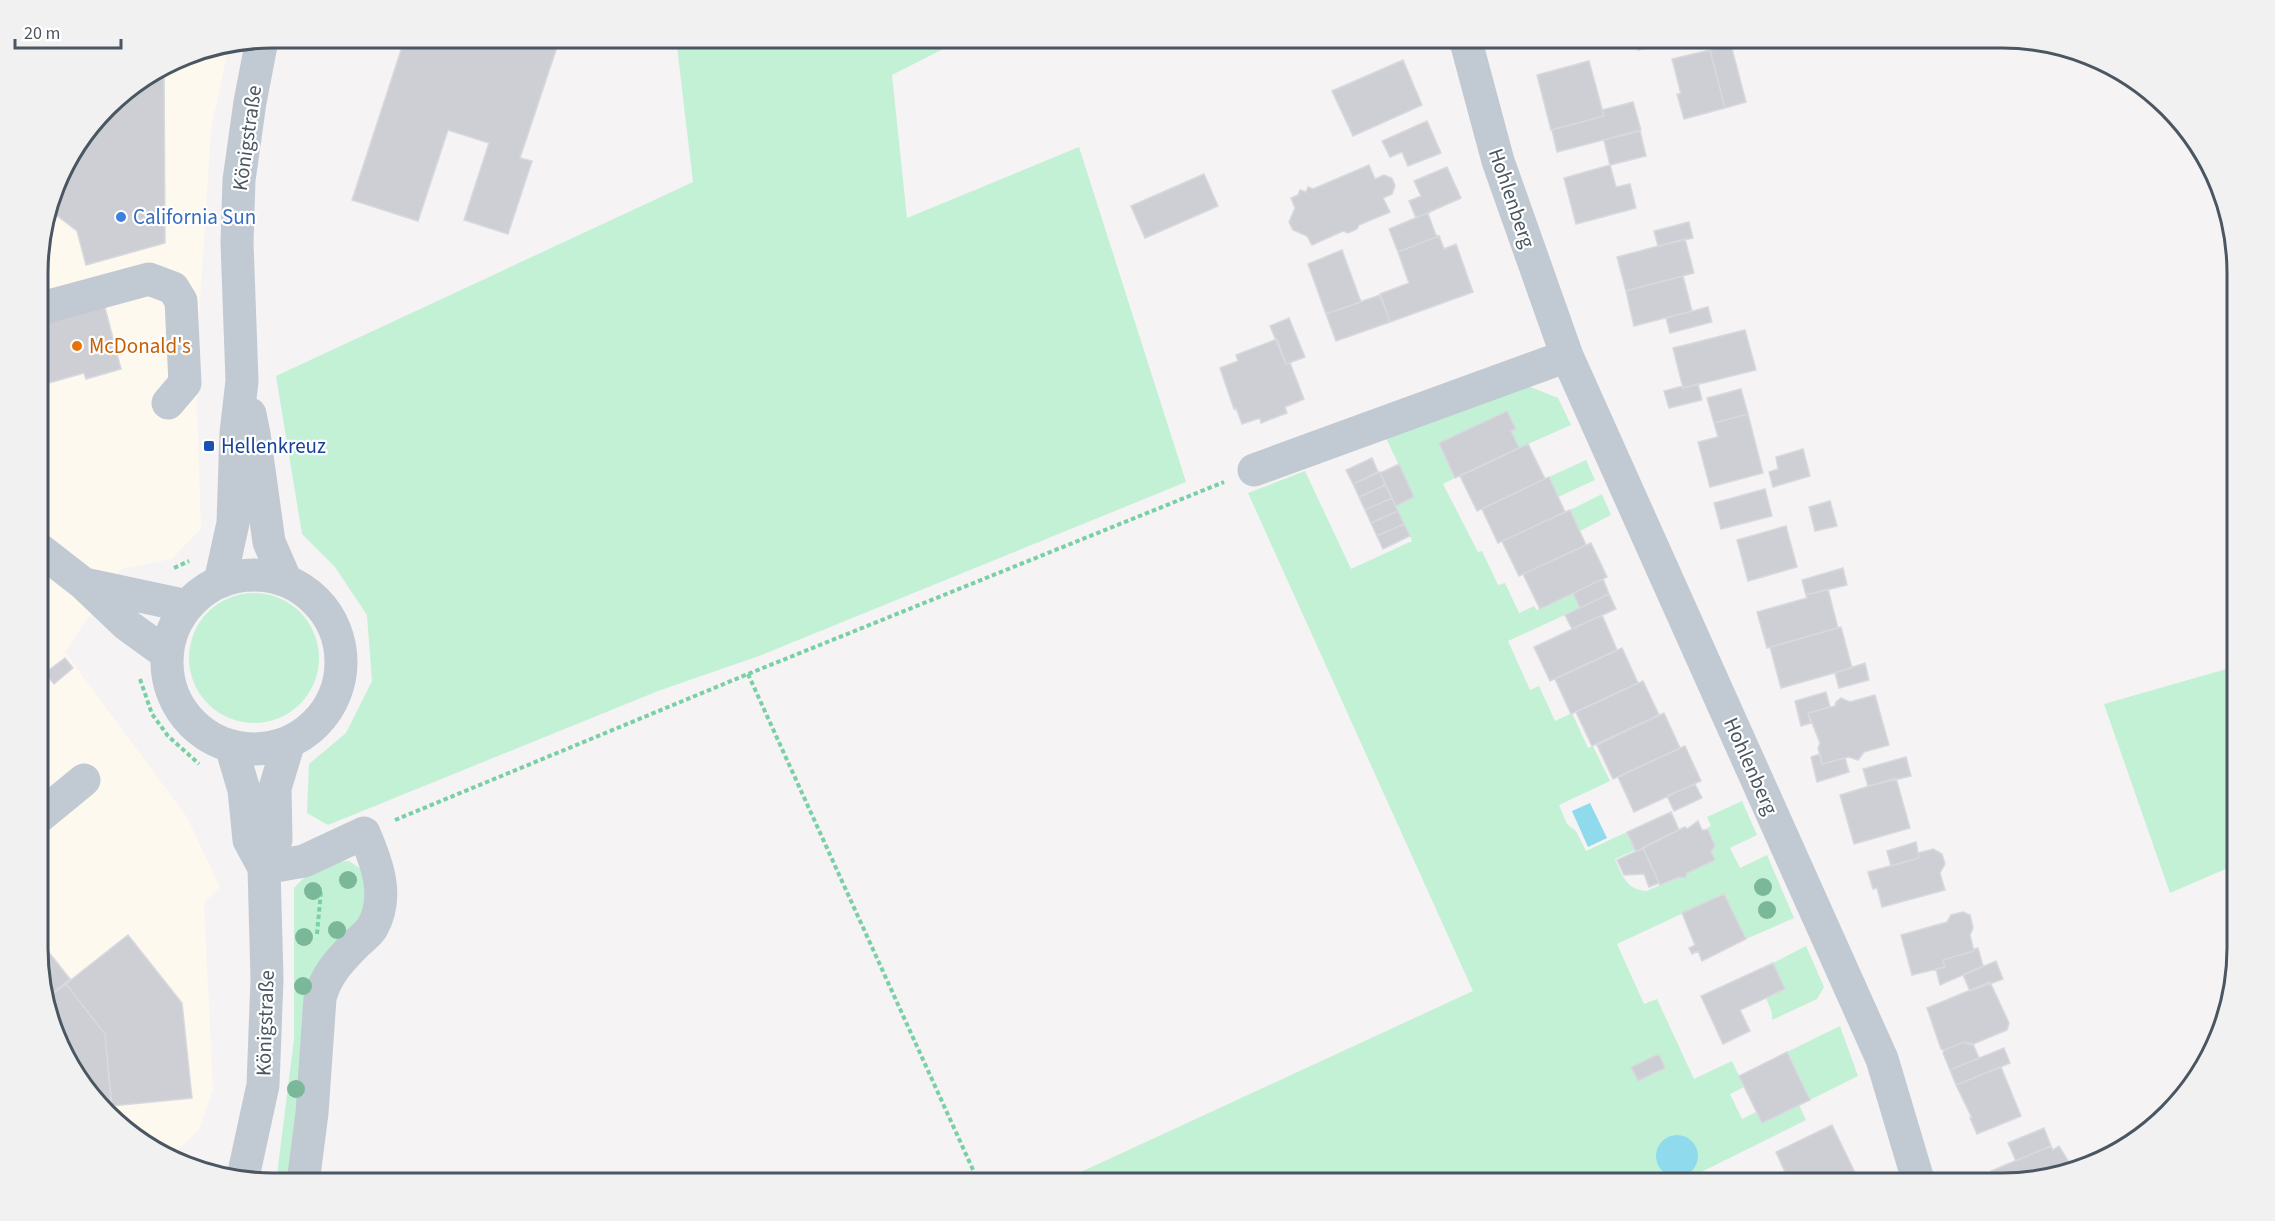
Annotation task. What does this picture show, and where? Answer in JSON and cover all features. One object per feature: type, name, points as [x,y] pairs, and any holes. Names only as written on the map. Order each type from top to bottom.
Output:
[{"type":"street","name":"Königstraße","points":[[220,582],[233,523],[236,433],[242,381],[237,242],[239,180],[260,48]]},
{"type":"street","name":"Hohlenberg","points":[[1468,48],[1498,161],[1567,356],[1882,1059],[1916,1173]]},
{"type":"street","points":[[48,306],[149,279],[173,288],[181,302],[185,383],[168,403]]},
{"type":"street","points":[[1254,470],[1567,356]]},
{"type":"street","name":"Königstraße","points":[[242,381],[255,434],[269,542],[286,581]]},
{"type":"street","points":[[48,556],[84,584],[127,625],[167,654]]},
{"type":"street","points":[[264,575],[286,581],[311,596],[330,618],[340,646],[340,674],[331,702],[313,725],[289,742],[261,749],[231,746],[203,733],[182,712],[170,684],[167,654],[174,628],[187,606],[202,592],[220,582],[242,576],[264,575]]},
{"type":"street","points":[[84,584],[136,593],[187,606]]},
{"type":"street","name":"Königstraße","points":[[244,1171],[263,1085],[267,979],[264,868],[276,840],[274,788],[289,742]]},
{"type":"street","name":"Königstraße","points":[[231,746],[244,790],[249,840],[264,868]]},
{"type":"street","points":[[48,810],[84,780]]},
{"type":"street","points":[[264,868],[304,861],[364,833],[375,859],[382,890],[379,908],[371,928],[339,961],[324,982],[320,998],[312,1113],[304,1173]]},
{"type":"path","points":[[364,833],[748,674],[1254,470]]},
{"type":"path","points":[[136,593],[140,578],[169,570],[195,557]]},
{"type":"path","points":[[748,674],[974,1173]]},
{"type":"path","points":[[138,675],[152,714],[168,735],[205,768]]},
{"type":"path","points":[[314,856],[321,878],[315,949],[324,982]]},
{"type":"shaded area","points":[[228,52],[211,130],[196,364],[201,529],[172,559],[121,569],[65,652],[187,817],[220,887],[204,903],[213,1090],[199,1130],[177,1152],[136,1127],[114,1107],[94,1085],[71,1048],[52,992],[48,963],[48,258],[52,229],[65,187],[78,160],[94,136],[136,94],[160,78],[187,65]]},
{"type":"green space","points":[[677,48],[945,48],[892,75],[907,218],[1079,147],[1186,482],[759,656],[658,691],[328,825],[307,813],[309,764],[346,733],[372,681],[367,615],[335,567],[302,534],[276,376],[693,182]]},
{"type":"green space","points":[[1523,384],[1558,398],[1571,425],[1519,448],[1511,431],[1516,429],[1507,411],[1439,443],[1455,478],[1443,484],[1478,552],[1482,551],[1498,585],[1505,583],[1519,613],[1534,606],[1537,610],[1573,593],[1580,608],[1508,641],[1530,690],[1539,686],[1555,721],[1572,713],[1588,748],[1593,746],[1610,781],[1559,805],[1567,824],[1576,831],[1586,851],[1627,832],[1635,850],[1615,859],[1630,885],[1647,891],[1715,860],[1711,851],[1715,846],[1708,830],[1705,829],[1711,826],[1707,817],[1742,801],[1757,835],[1730,848],[1740,868],[1767,855],[1794,918],[1746,939],[1724,894],[1617,944],[1644,1004],[1657,999],[1694,1079],[1732,1061],[1744,1087],[1730,1094],[1742,1119],[1756,1112],[1762,1123],[1799,1105],[1806,1120],[1699,1173],[1079,1173],[1473,991],[1248,493],[1305,471],[1351,569],[1412,541],[1396,506],[1414,497],[1386,438]]},
{"type":"green space","points":[[1586,460],[1595,480],[1558,497],[1549,477]]},
{"type":"green space","points":[[1602,494],[1611,515],[1580,531],[1570,510]]},
{"type":"green space","points":[[254,593],[279,598],[300,612],[314,633],[319,658],[314,683],[300,704],[279,718],[254,723],[229,718],[208,704],[194,683],[189,658],[194,633],[208,612],[229,598]]},
{"type":"green space","points":[[2227,669],[2227,868],[2170,893],[2104,704]]},
{"type":"green space","points":[[349,861],[364,871],[371,888],[363,918],[319,977],[295,1173],[277,1173],[294,1039],[294,888],[318,863]]},
{"type":"green space","points":[[1806,946],[1824,987],[1817,999],[1772,1020],[1772,1013],[1766,998],[1785,989],[1773,963]]},
{"type":"green space","points":[[1840,1026],[1858,1076],[1810,1100],[1787,1052]]},
{"type":"water","points":[[1590,803],[1607,838],[1588,847],[1572,811]]},
{"type":"water","points":[[1677,1135],[1685,1137],[1692,1141],[1698,1156],[1696,1164],[1688,1173],[1666,1173],[1658,1164],[1656,1156],[1658,1148],[1662,1141],[1669,1137]]},
{"type":"building","points":[[402,48],[557,48],[520,158],[532,161],[508,234],[464,220],[489,143],[448,130],[418,221],[352,200]]},
{"type":"building","points":[[1732,48],[1746,102],[1725,108],[1710,50]]},
{"type":"building","points":[[1710,50],[1725,108],[1684,119],[1677,94],[1681,94],[1672,59]]},
{"type":"building","points":[[1403,60],[1422,105],[1353,136],[1332,91]]},
{"type":"building","points":[[1589,61],[1604,116],[1551,130],[1537,75]]},
{"type":"building","points":[[164,76],[165,243],[86,265],[77,231],[56,215],[65,187],[78,160],[94,136],[114,114],[136,94]]},
{"type":"building","points":[[1633,102],[1641,130],[1557,152],[1552,130],[1604,116],[1602,110]]},
{"type":"building","points":[[1427,121],[1441,153],[1408,166],[1402,152],[1390,157],[1382,141]]},
{"type":"building","points":[[1640,131],[1646,156],[1610,165],[1604,140]]},
{"type":"building","points":[[1369,165],[1375,179],[1384,175],[1392,178],[1395,186],[1392,194],[1383,198],[1390,212],[1359,225],[1357,229],[1348,233],[1343,231],[1312,245],[1307,236],[1293,230],[1289,222],[1295,208],[1291,198],[1298,195],[1300,190],[1306,192],[1308,187],[1313,189]]},
{"type":"building","points":[[1610,165],[1616,187],[1630,184],[1636,208],[1576,224],[1564,178]]},
{"type":"building","points":[[1447,167],[1461,198],[1416,218],[1409,201],[1421,196],[1414,181]]},
{"type":"building","points":[[1204,174],[1218,206],[1145,238],[1131,206]]},
{"type":"building","points":[[1430,212],[1428,214],[1436,235],[1439,236],[1398,252],[1389,229]]},
{"type":"building","points":[[1689,222],[1693,238],[1658,246],[1654,231]]},
{"type":"building","points":[[1439,236],[1444,249],[1456,244],[1473,292],[1390,322],[1380,294],[1409,283],[1398,252]]},
{"type":"building","points":[[1685,239],[1694,273],[1626,291],[1617,257]]},
{"type":"building","points":[[1342,250],[1361,302],[1326,314],[1308,264]]},
{"type":"building","points":[[1683,276],[1692,311],[1634,326],[1626,291]]},
{"type":"building","points":[[1380,295],[1390,322],[1336,341],[1326,314]]},
{"type":"building","name":"McDonald's","points":[[103,300],[121,369],[86,379],[84,373],[48,383],[48,319]]},
{"type":"building","points":[[1708,307],[1712,322],[1670,333],[1666,318]]},
{"type":"building","points":[[1289,318],[1305,357],[1286,364],[1270,326]]},
{"type":"building","points":[[1745,330],[1756,370],[1683,388],[1673,348]]},
{"type":"building","points":[[1277,339],[1286,364],[1290,363],[1304,399],[1285,407],[1287,413],[1261,423],[1260,418],[1242,424],[1236,408],[1234,409],[1220,368],[1238,361],[1236,355]]},
{"type":"building","points":[[1698,384],[1702,400],[1669,408],[1664,391]]},
{"type":"building","points":[[1741,389],[1748,414],[1714,423],[1707,398]]},
{"type":"building","points":[[1507,411],[1516,429],[1511,431],[1519,448],[1455,478],[1439,443]]},
{"type":"building","points":[[1748,414],[1763,473],[1710,487],[1698,442],[1718,437],[1714,423]]},
{"type":"building","points":[[1528,444],[1545,479],[1477,511],[1460,476]]},
{"type":"building","points":[[1803,449],[1810,476],[1773,487],[1769,472],[1778,469],[1776,457]]},
{"type":"building","points":[[1372,458],[1378,472],[1353,484],[1346,470]]},
{"type":"building","points":[[1399,464],[1414,497],[1396,506],[1380,473]]},
{"type":"building","points":[[1380,472],[1385,485],[1359,497],[1353,484]]},
{"type":"building","points":[[1549,477],[1565,512],[1498,543],[1482,509]]},
{"type":"building","points":[[1385,485],[1392,498],[1365,510],[1359,497]]},
{"type":"building","points":[[1765,489],[1772,516],[1721,529],[1714,503]]},
{"type":"building","points":[[1392,498],[1398,511],[1371,523],[1365,510]]},
{"type":"building","points":[[1830,501],[1837,526],[1815,531],[1809,507]]},
{"type":"building","points":[[1570,510],[1586,545],[1519,576],[1502,541]]},
{"type":"building","points":[[1398,511],[1404,524],[1377,536],[1371,523]]},
{"type":"building","points":[[1404,524],[1410,536],[1383,549],[1377,536]]},
{"type":"building","points":[[1786,526],[1797,567],[1748,581],[1737,540]]},
{"type":"building","points":[[1591,543],[1607,577],[1540,609],[1523,574]]},
{"type":"building","points":[[1843,568],[1847,585],[1806,595],[1802,580]]},
{"type":"building","points":[[1603,579],[1609,594],[1580,608],[1573,593]]},
{"type":"building","points":[[1828,589],[1838,628],[1767,648],[1757,612],[1807,598],[1806,595]]},
{"type":"building","points":[[1609,594],[1616,609],[1572,629],[1565,615]]},
{"type":"building","points":[[1602,615],[1617,650],[1550,681],[1534,647]]},
{"type":"building","points":[[1841,627],[1852,668],[1781,688],[1770,647]]},
{"type":"building","points":[[1622,648],[1638,683],[1571,714],[1555,679]]},
{"type":"building","points":[[65,658],[73,668],[54,684],[48,677],[48,671]]},
{"type":"building","points":[[1865,663],[1869,680],[1839,688],[1835,673]]},
{"type":"building","points":[[1643,681],[1659,715],[1592,746],[1576,712]]},
{"type":"building","points":[[1826,692],[1830,707],[1808,713],[1811,723],[1801,726],[1795,701]]},
{"type":"building","points":[[1875,695],[1889,745],[1864,752],[1858,760],[1849,757],[1822,764],[1818,748],[1820,743],[1808,713],[1835,706],[1841,698],[1850,702]]},
{"type":"building","points":[[1664,713],[1680,748],[1613,779],[1597,745]]},
{"type":"building","points":[[1685,746],[1701,781],[1634,812],[1618,777]]},
{"type":"building","points":[[1820,754],[1822,764],[1845,758],[1849,772],[1817,782],[1811,757]]},
{"type":"building","points":[[1906,757],[1911,776],[1868,786],[1863,769]]},
{"type":"building","points":[[1896,778],[1910,828],[1854,844],[1840,795]]},
{"type":"building","points":[[1695,784],[1702,798],[1674,811],[1667,796]]},
{"type":"building","points":[[1671,812],[1679,830],[1636,852],[1627,832]]},
{"type":"building","points":[[1698,821],[1702,830],[1708,830],[1715,846],[1711,851],[1715,860],[1687,873],[1685,878],[1679,877],[1660,885],[1643,847],[1685,827],[1687,829]]},
{"type":"building","points":[[1916,842],[1919,858],[1891,866],[1887,851]]},
{"type":"building","points":[[1643,848],[1659,883],[1649,887],[1644,874],[1624,875],[1617,860]]},
{"type":"building","points":[[1933,849],[1942,854],[1945,864],[1940,873],[1945,890],[1882,907],[1877,888],[1873,889],[1868,872],[1919,858],[1918,853]]},
{"type":"building","points":[[1724,894],[1746,939],[1702,961],[1698,951],[1692,954],[1689,948],[1695,945],[1682,913]]},
{"type":"building","points":[[1963,912],[1970,915],[1973,928],[1970,935],[1974,951],[1943,960],[1945,967],[1912,975],[1901,935],[1947,922],[1951,915]]},
{"type":"building","points":[[128,935],[182,1003],[192,1098],[113,1106],[105,1034],[66,984]]},
{"type":"building","points":[[1978,948],[1983,966],[1940,985],[1936,969],[1945,967],[1943,960]]},
{"type":"building","points":[[48,951],[70,979],[52,993]]},
{"type":"building","points":[[1996,961],[2003,979],[1970,991],[1963,975]]},
{"type":"building","points":[[1773,963],[1785,989],[1740,1010],[1750,1031],[1723,1044],[1701,996]]},
{"type":"building","points":[[1990,982],[2009,1023],[2007,1030],[1971,1045],[1964,1042],[1944,1050],[1941,1049],[1927,1008]]},
{"type":"building","points":[[66,984],[105,1034],[111,1104],[94,1085],[71,1048],[53,994]]},
{"type":"building","points":[[1964,1042],[1973,1044],[1979,1058],[1950,1070],[1943,1053],[1944,1050]]},
{"type":"building","points":[[2004,1048],[2010,1063],[1956,1085],[1950,1070]]},
{"type":"building","points":[[1787,1052],[1810,1100],[1762,1123],[1739,1076]]},
{"type":"building","points":[[1659,1054],[1665,1068],[1638,1081],[1631,1067]]},
{"type":"building","points":[[2001,1067],[2021,1116],[1977,1134],[1956,1085]]},
{"type":"building","points":[[1832,1125],[1855,1173],[1785,1173],[1776,1152]]},
{"type":"building","points":[[2044,1128],[2051,1146],[2016,1161],[2008,1143]]},
{"type":"building","points":[[2051,1146],[2053,1150],[2059,1146],[2069,1162],[2046,1169],[2017,1173],[1992,1173],[1991,1171]]},
{"type":"place","name":"California Sun","points":[[121,217]]},
{"type":"place","name":"McDonald's","points":[[77,346]]},
{"type":"place","name":"Hellenkreuz","points":[[209,446]]}]
